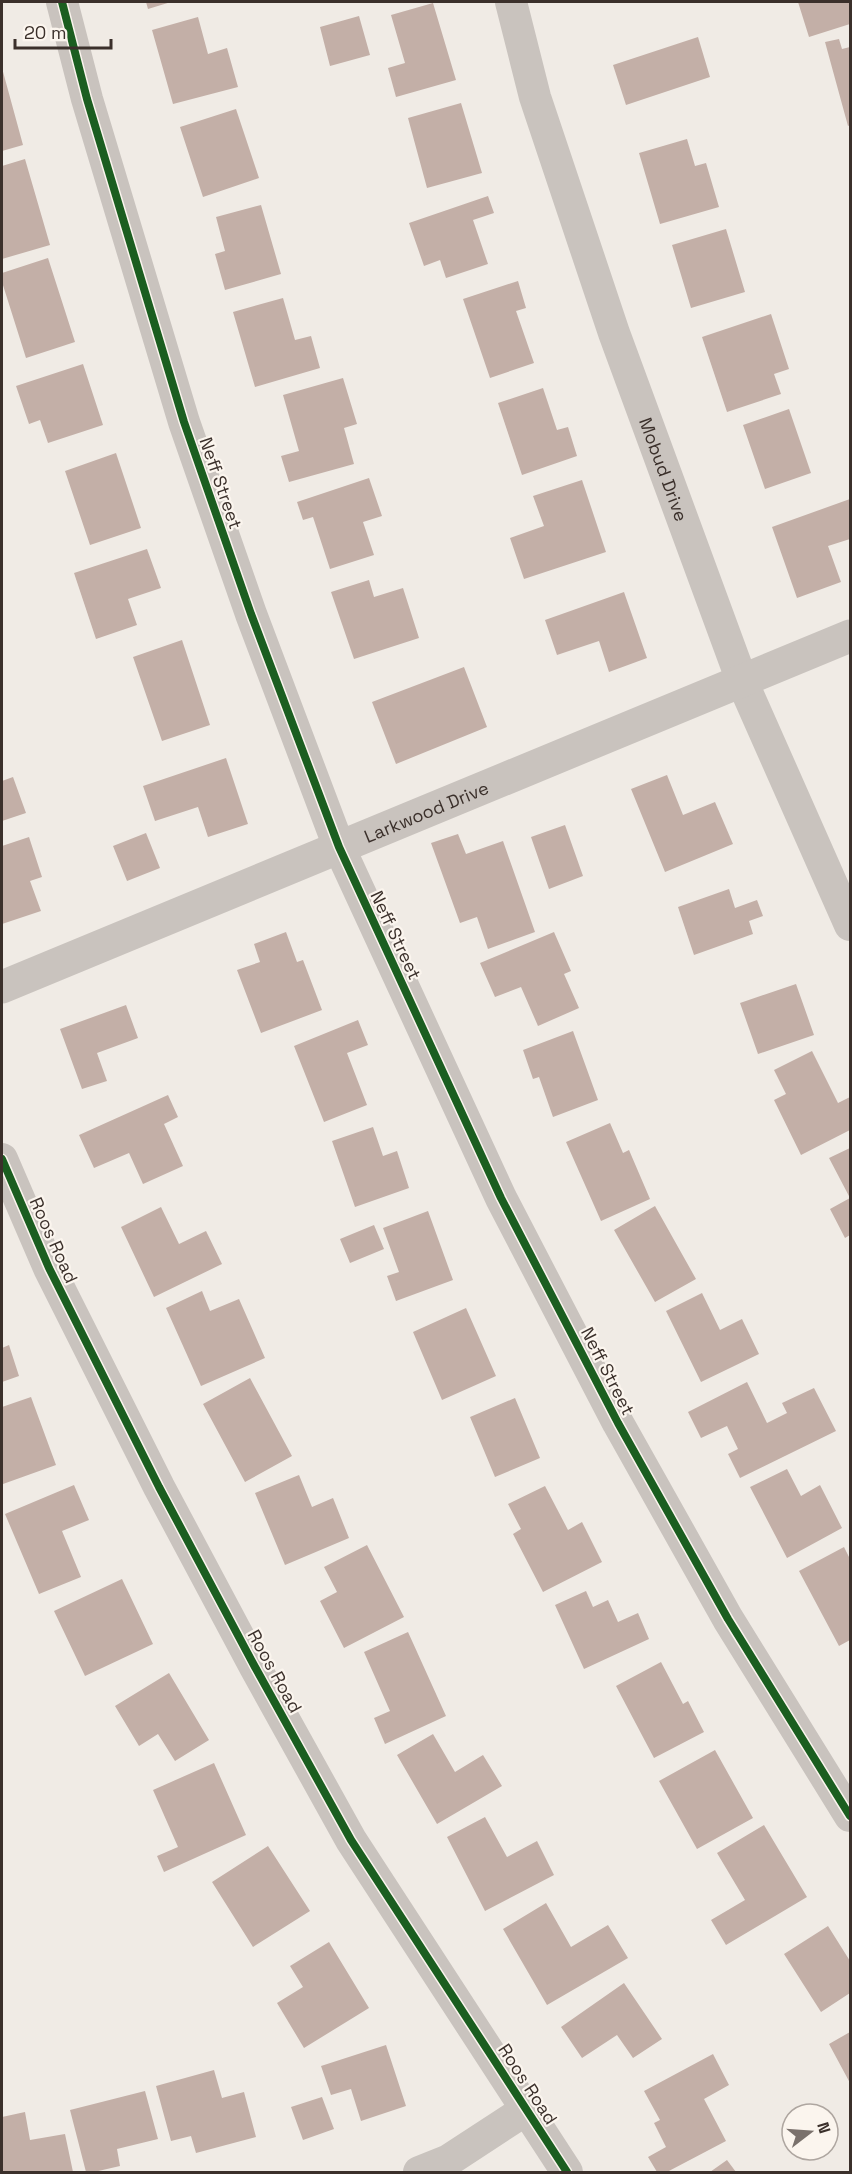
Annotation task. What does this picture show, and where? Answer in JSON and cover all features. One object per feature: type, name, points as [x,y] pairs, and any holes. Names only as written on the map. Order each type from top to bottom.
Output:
[{"type":"street","name":"Neff Street","points":[[62,2],[87,99],[184,422],[252,614],[339,847],[501,1198],[618,1423],[728,1619],[850,1816]]},
{"type":"street","name":"Mobud Drive","points":[[511,2],[535,96],[614,333],[742,681],[850,925]]},
{"type":"street","name":"Larkwood Drive","points":[[2,987],[850,636]]},
{"type":"street","name":"Roos Road","points":[[2,1159],[64,1299],[159,1487],[260,1677],[351,1840],[567,2172]]},
{"type":"street","points":[[420,2172],[449,2160],[527,2109]]},
{"type":"building","points":[[146,2],[171,2],[148,9]]},
{"type":"building","points":[[798,2],[850,2],[850,24],[809,37]]},
{"type":"building","points":[[433,3],[456,80],[396,97],[388,68],[405,63],[391,15]]},
{"type":"building","points":[[359,16],[370,55],[330,66],[320,27]]},
{"type":"building","points":[[198,17],[208,54],[227,48],[238,87],[173,104],[152,30]]},
{"type":"building","points":[[698,37],[710,77],[626,105],[613,65]]},
{"type":"building","points":[[839,39],[842,49],[850,47],[850,125],[848,126],[825,42]]},
{"type":"building","points":[[2,68],[23,145],[2,151]]},
{"type":"building","points":[[461,103],[482,173],[427,188],[408,118]]},
{"type":"building","points":[[236,109],[259,178],[203,197],[180,127]]},
{"type":"building","points":[[687,139],[695,166],[706,163],[719,207],[660,224],[639,153]]},
{"type":"building","points":[[25,159],[50,245],[2,259],[2,166]]},
{"type":"building","points":[[488,196],[494,213],[473,220],[488,264],[446,278],[440,260],[424,266],[409,223]]},
{"type":"building","points":[[261,205],[281,274],[225,290],[215,254],[225,251],[216,217]]},
{"type":"building","points":[[726,229],[745,292],[691,308],[672,245]]},
{"type":"building","points":[[48,258],[75,342],[26,358],[2,282],[2,273]]},
{"type":"building","points":[[518,281],[526,308],[516,311],[534,363],[490,378],[463,299]]},
{"type":"building","points":[[283,298],[295,340],[311,336],[320,368],[255,387],[233,312]]},
{"type":"building","points":[[771,314],[789,369],[774,374],[781,394],[727,412],[702,337]]},
{"type":"building","points":[[83,364],[103,425],[48,443],[40,420],[29,424],[16,386]]},
{"type":"building","points":[[343,378],[357,424],[344,428],[354,464],[289,482],[281,456],[299,451],[283,395]]},
{"type":"building","points":[[543,388],[557,430],[568,427],[577,456],[522,475],[498,403]]},
{"type":"building","points":[[789,409],[811,473],[765,489],[743,425]]},
{"type":"building","points":[[116,453],[141,528],[90,545],[65,471]]},
{"type":"building","points":[[369,478],[382,516],[363,522],[374,555],[330,569],[313,517],[303,520],[297,502]]},
{"type":"building","points":[[582,480],[606,552],[524,579],[510,538],[544,526],[533,496]]},
{"type":"building","points":[[850,499],[850,539],[828,546],[841,582],[797,598],[772,527]]},
{"type":"building","points":[[147,549],[161,588],[128,599],[137,625],[96,639],[74,573]]},
{"type":"building","points":[[369,580],[374,597],[403,588],[419,638],[354,659],[331,592]]},
{"type":"building","points":[[624,592],[647,658],[609,672],[599,641],[557,655],[545,620]]},
{"type":"building","points":[[182,640],[210,725],[162,741],[133,657]]},
{"type":"building","points":[[464,667],[487,727],[396,764],[372,702]]},
{"type":"building","points":[[226,758],[248,824],[208,837],[198,807],[155,821],[143,786]]},
{"type":"building","points":[[667,775],[683,815],[715,802],[733,844],[665,872],[631,789]]},
{"type":"building","points":[[13,777],[26,813],[2,821],[2,781]]},
{"type":"building","points":[[565,825],[583,876],[549,889],[531,837]]},
{"type":"building","points":[[146,833],[160,868],[127,881],[113,846]]},
{"type":"building","points":[[458,834],[466,854],[503,841],[535,932],[488,949],[477,917],[460,923],[431,843]]},
{"type":"building","points":[[29,837],[42,877],[30,881],[41,911],[2,924],[2,846]]},
{"type":"building","points":[[729,889],[735,908],[757,900],[763,916],[749,921],[753,934],[694,955],[678,907]]},
{"type":"building","points":[[286,932],[297,962],[303,960],[322,1010],[261,1033],[237,970],[260,962],[254,944]]},
{"type":"building","points":[[554,932],[571,971],[564,974],[579,1008],[538,1026],[521,987],[495,997],[480,963]]},
{"type":"building","points":[[796,984],[814,1035],[758,1054],[740,1003]]},
{"type":"building","points":[[126,1005],[138,1038],[97,1053],[107,1081],[82,1089],[60,1029]]},
{"type":"building","points":[[358,1020],[368,1045],[347,1053],[367,1105],[324,1122],[294,1046]]},
{"type":"building","points":[[573,1031],[598,1100],[553,1117],[539,1077],[533,1079],[523,1050]]},
{"type":"building","points":[[812,1051],[838,1103],[850,1097],[850,1130],[801,1155],[774,1100],[786,1094],[774,1070]]},
{"type":"building","points":[[168,1095],[178,1117],[164,1124],[183,1166],[143,1184],[129,1153],[94,1168],[79,1135]]},
{"type":"building","points":[[610,1123],[623,1153],[629,1150],[650,1199],[601,1221],[566,1142]]},
{"type":"building","points":[[373,1127],[383,1156],[397,1151],[409,1188],[355,1207],[332,1141]]},
{"type":"building","points":[[850,1148],[850,1198],[829,1158]]},
{"type":"building","points":[[850,1198],[850,1235],[845,1238],[830,1209]]},
{"type":"building","points":[[655,1206],[696,1279],[655,1302],[614,1230]]},
{"type":"building","points":[[161,1207],[179,1244],[206,1231],[222,1264],[154,1297],[121,1227]]},
{"type":"building","points":[[428,1211],[453,1280],[396,1301],[387,1276],[399,1272],[383,1228]]},
{"type":"building","points":[[374,1225],[384,1249],[350,1263],[340,1239]]},
{"type":"building","points":[[202,1291],[210,1311],[239,1299],[265,1358],[201,1386],[166,1308]]},
{"type":"building","points":[[702,1293],[720,1330],[742,1319],[759,1354],[701,1382],[666,1311]]},
{"type":"building","points":[[466,1308],[496,1376],[442,1400],[413,1332]]},
{"type":"building","points":[[9,1345],[19,1376],[2,1382],[2,1348]]},
{"type":"building","points":[[250,1378],[292,1456],[245,1482],[203,1404]]},
{"type":"building","points":[[747,1382],[767,1423],[787,1413],[782,1403],[814,1388],[836,1431],[740,1478],[728,1454],[738,1449],[727,1426],[701,1438],[688,1412]]},
{"type":"building","points":[[31,1397],[56,1465],[3,1484],[2,1407]]},
{"type":"building","points":[[515,1398],[540,1458],[495,1477],[470,1417]]},
{"type":"building","points":[[787,1469],[801,1496],[820,1485],[842,1528],[787,1558],[750,1487]]},
{"type":"building","points":[[299,1475],[312,1507],[333,1498],[349,1538],[285,1565],[255,1493]]},
{"type":"building","points":[[74,1485],[89,1520],[62,1531],[81,1577],[39,1594],[5,1514]]},
{"type":"building","points":[[545,1486],[568,1530],[582,1522],[602,1562],[543,1592],[513,1534],[521,1529],[508,1504]]},
{"type":"building","points":[[367,1545],[404,1617],[344,1648],[320,1601],[337,1592],[324,1567]]},
{"type":"building","points":[[844,1547],[850,1559],[850,1640],[839,1646],[799,1571]]},
{"type":"building","points":[[122,1579],[153,1644],[85,1676],[54,1611]]},
{"type":"building","points":[[586,1591],[593,1607],[608,1600],[618,1622],[638,1613],[649,1639],[584,1669],[555,1605]]},
{"type":"building","points":[[408,1632],[446,1716],[385,1744],[374,1718],[390,1711],[364,1652]]},
{"type":"building","points":[[661,1662],[683,1704],[688,1701],[704,1732],[654,1758],[616,1686]]},
{"type":"building","points":[[169,1673],[209,1740],[175,1761],[158,1734],[139,1746],[115,1706]]},
{"type":"building","points":[[433,1734],[455,1772],[483,1755],[502,1786],[437,1824],[397,1755]]},
{"type":"building","points":[[715,1750],[753,1818],[697,1849],[659,1781]]},
{"type":"building","points":[[214,1763],[246,1835],[164,1872],[157,1856],[178,1847],[153,1790]]},
{"type":"building","points":[[485,1817],[507,1857],[537,1841],[554,1875],[485,1911],[447,1837]]},
{"type":"building","points":[[764,1825],[807,1897],[726,1945],[711,1920],[745,1900],[717,1853]]},
{"type":"building","points":[[268,1846],[310,1911],[253,1947],[212,1882]]},
{"type":"building","points":[[546,1903],[571,1947],[608,1925],[628,1958],[547,2005],[503,1929]]},
{"type":"building","points":[[828,1926],[850,1961],[850,1993],[821,2012],[784,1954]]},
{"type":"building","points":[[329,1942],[369,2008],[304,2048],[277,2003],[303,1987],[290,1966]]},
{"type":"building","points":[[624,1983],[662,2039],[633,2058],[617,2035],[582,2058],[561,2027]]},
{"type":"building","points":[[850,2032],[850,2083],[829,2044]]},
{"type":"building","points":[[386,2045],[406,2106],[361,2121],[351,2089],[331,2095],[321,2066]]},
{"type":"building","points":[[713,2054],[729,2085],[704,2099],[726,2141],[667,2172],[657,2172],[648,2157],[666,2147],[654,2123],[660,2120],[644,2091]]},
{"type":"building","points":[[214,2070],[222,2098],[244,2092],[256,2137],[196,2153],[191,2136],[171,2141],[156,2086]]},
{"type":"building","points":[[145,2091],[158,2139],[117,2149],[120,2166],[86,2172],[70,2110]]},
{"type":"building","points":[[322,2097],[334,2129],[303,2140],[291,2107]]},
{"type":"building","points":[[25,2112],[30,2140],[65,2134],[73,2172],[2,2172],[2,2117]]},
{"type":"building","points":[[727,2160],[736,2172],[710,2172]]},
{"type":"cycle path","points":[[62,2],[87,99],[184,422],[251,614],[339,847],[501,1198],[618,1423],[728,1619],[850,1816]]},
{"type":"cycle path","points":[[2,1159],[49,1268],[159,1487],[351,1840],[567,2172]]}]
